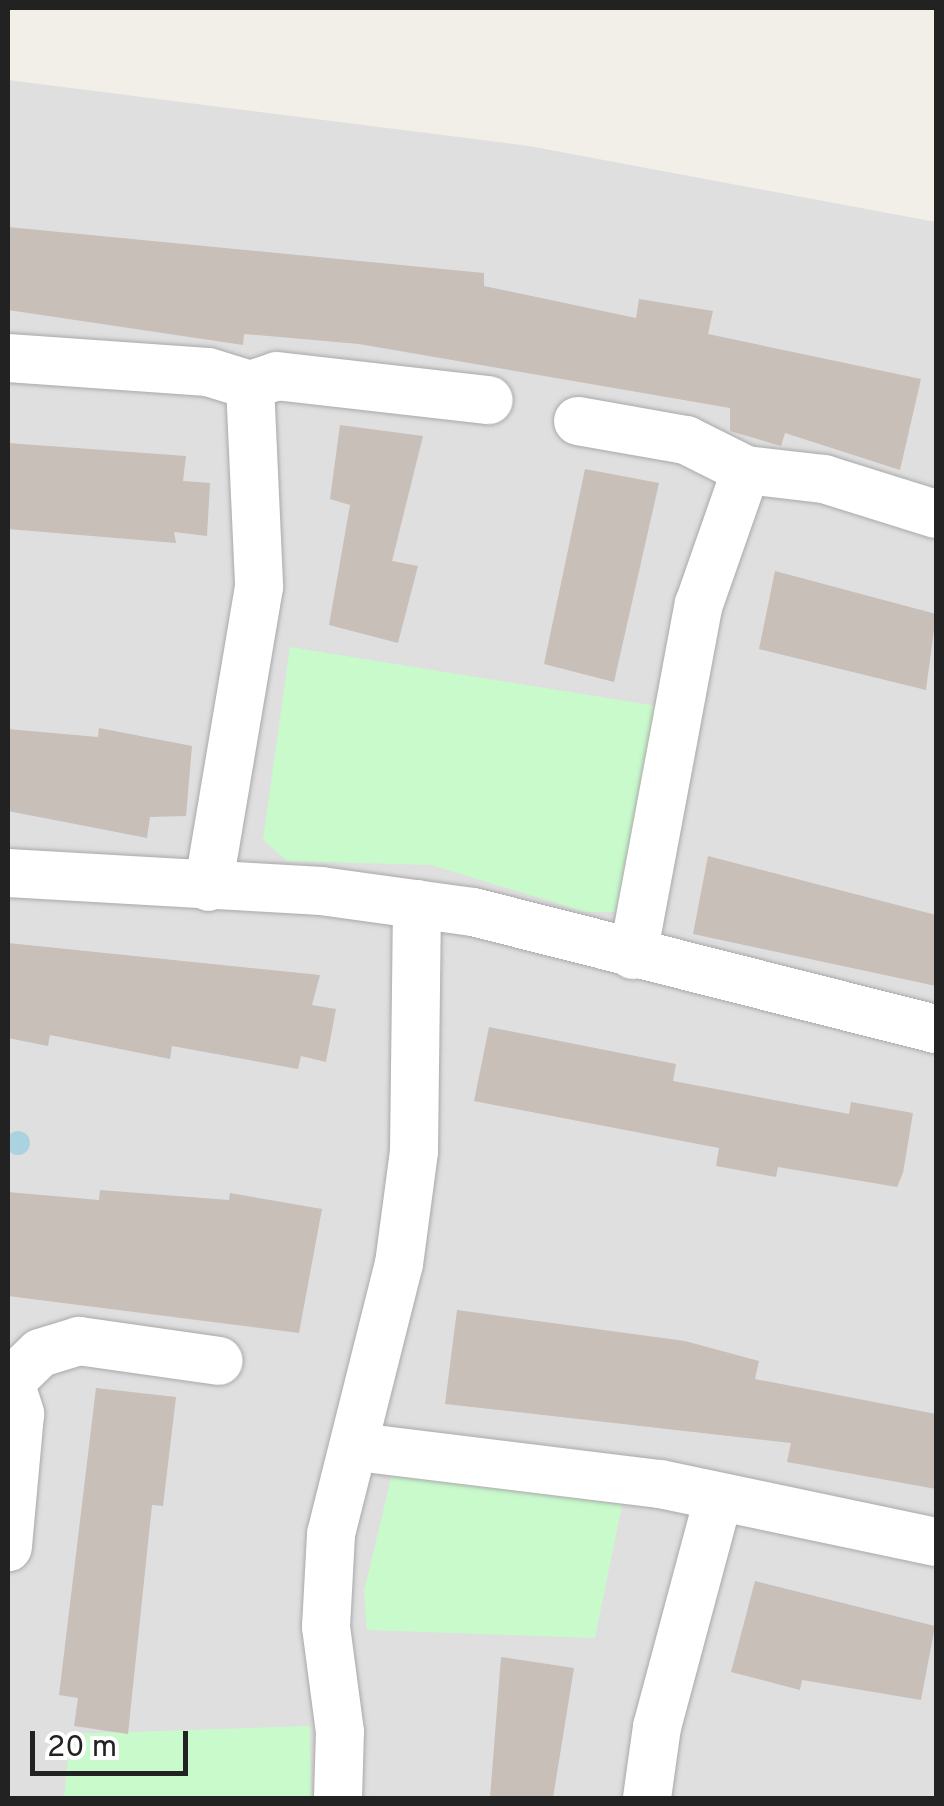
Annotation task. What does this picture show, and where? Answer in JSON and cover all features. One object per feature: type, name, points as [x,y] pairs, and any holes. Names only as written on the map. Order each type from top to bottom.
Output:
[{"type":"street","points":[[8,358],[208,372],[250,385],[277,376],[489,400]]},
{"type":"street","points":[[208,887],[259,587],[250,385]]},
{"type":"street","points":[[578,422],[686,440],[746,470],[824,479],[936,514]]},
{"type":"street","points":[[634,955],[699,604],[746,470]]},
{"type":"street","points":[[8,873],[417,904],[936,1029]]},
{"type":"street","points":[[338,1798],[326,1627],[331,1534],[358,1447],[414,1150],[417,904]]},
{"type":"street","points":[[8,1547],[20,1414],[9,1378],[40,1353],[79,1340],[219,1360]]},
{"type":"street","points":[[358,1447],[718,1500],[936,1542]]},
{"type":"street","points":[[646,1798],[718,1500]]},
{"type":"shaded area","points":[[8,80],[529,146],[936,222],[936,1798],[8,1798]]},
{"type":"green space","points":[[290,647],[663,707],[622,912],[586,912],[431,865],[287,861],[263,840]]},
{"type":"green space","points":[[392,1474],[623,1500],[595,1638],[367,1630],[364,1592]]},
{"type":"green space","points":[[310,1726],[311,1798],[64,1798],[70,1734]]},
{"type":"water","points":[[18,1131],[30,1143],[18,1155],[6,1143]]},
{"type":"building","points":[[8,227],[484,273],[484,286],[636,318],[639,299],[713,311],[708,334],[921,379],[900,470],[785,433],[781,446],[730,431],[730,408],[359,344],[244,334],[243,345],[8,310]]},
{"type":"building","points":[[340,425],[423,436],[392,561],[418,566],[398,643],[329,625],[350,505],[330,499]]},
{"type":"building","points":[[8,443],[186,456],[183,481],[210,483],[207,536],[174,532],[176,543],[8,529]]},
{"type":"building","points":[[585,469],[659,483],[614,682],[544,664]]},
{"type":"building","points":[[775,571],[936,614],[926,690],[759,649]]},
{"type":"building","points":[[99,728],[192,746],[186,816],[150,817],[147,838],[8,811],[8,729],[98,737]]},
{"type":"building","points":[[708,856],[936,915],[936,986],[693,934]]},
{"type":"building","points":[[8,943],[320,975],[312,1005],[336,1009],[326,1062],[301,1056],[298,1069],[172,1046],[170,1059],[50,1035],[48,1046],[8,1038]]},
{"type":"building","points":[[489,1027],[676,1064],[673,1081],[849,1114],[851,1102],[913,1113],[903,1173],[897,1187],[778,1167],[776,1177],[716,1166],[719,1148],[474,1101]]},
{"type":"building","points":[[100,1190],[229,1200],[230,1193],[322,1209],[299,1333],[8,1296],[8,1192],[99,1200]]},
{"type":"building","points":[[457,1310],[685,1341],[759,1361],[755,1379],[936,1414],[936,1489],[787,1462],[791,1443],[445,1404]]},
{"type":"building","points":[[96,1388],[176,1397],[163,1506],[152,1505],[128,1734],[74,1726],[78,1698],[59,1695]]},
{"type":"building","points":[[755,1581],[935,1626],[921,1700],[802,1680],[800,1690],[731,1672]]},
{"type":"building","points":[[501,1657],[574,1668],[553,1798],[490,1798]]}]
